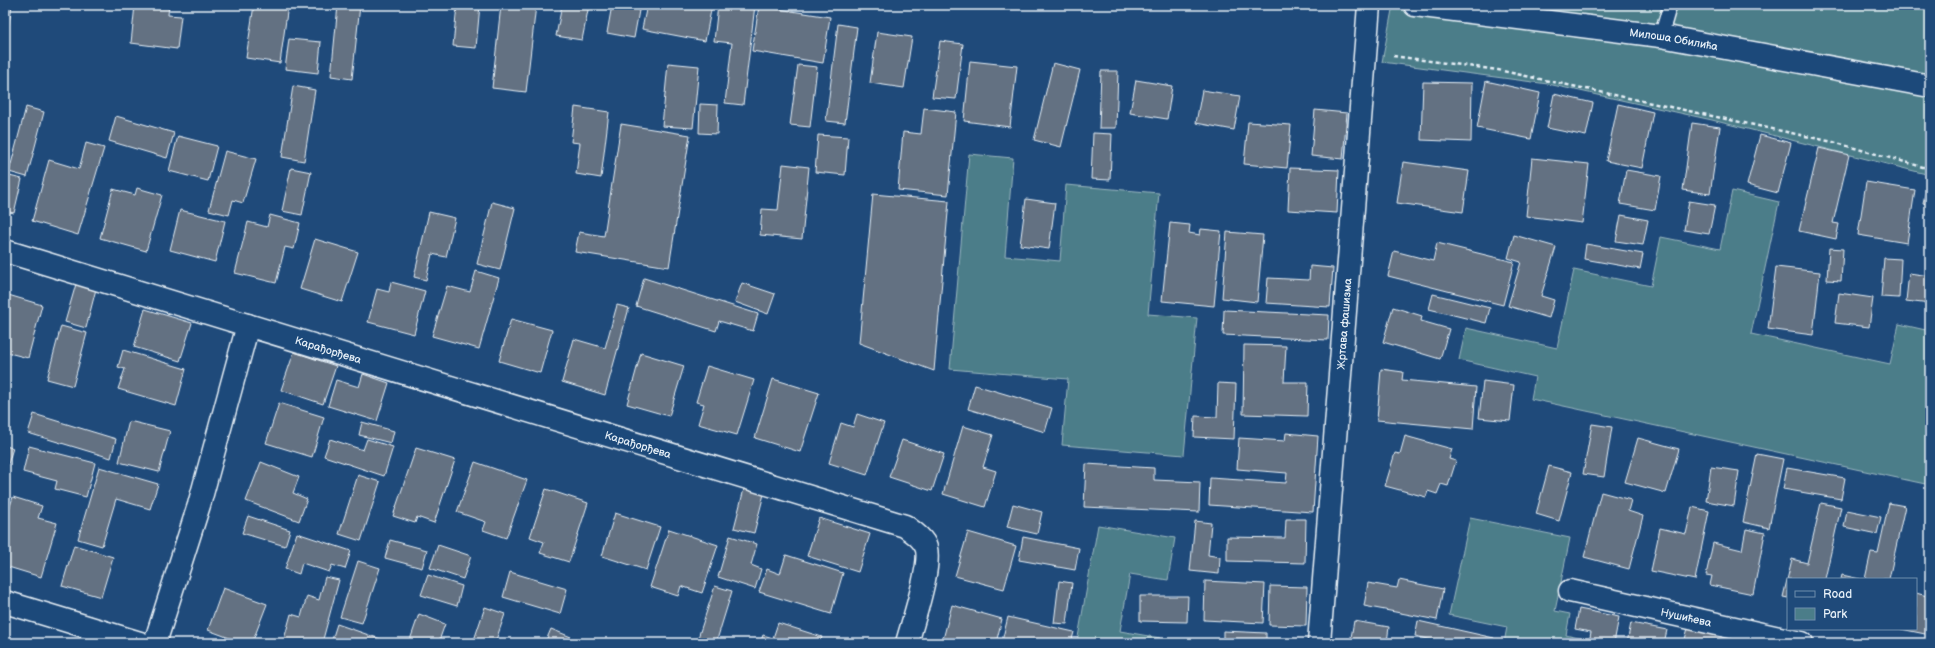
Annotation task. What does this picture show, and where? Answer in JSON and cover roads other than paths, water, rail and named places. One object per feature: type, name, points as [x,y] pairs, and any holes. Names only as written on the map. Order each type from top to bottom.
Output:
[{"type":"street","name":"Жртава фашизма","points":[[1319,643],[1369,5]]},
{"type":"street","name":"Милоша Обилића","points":[[1415,5],[1661,36],[1930,86]]},
{"type":"street","name":"Карађорђева","points":[[5,252],[905,526],[925,543],[928,554],[927,570],[907,643]]},
{"type":"street","points":[[155,643],[199,505],[248,325]]},
{"type":"street","name":"Нушићева","points":[[1570,591],[1802,643]]},
{"type":"street","points":[[5,602],[140,643]]},
{"type":"lane","points":[[1661,36],[1670,5]]}]
